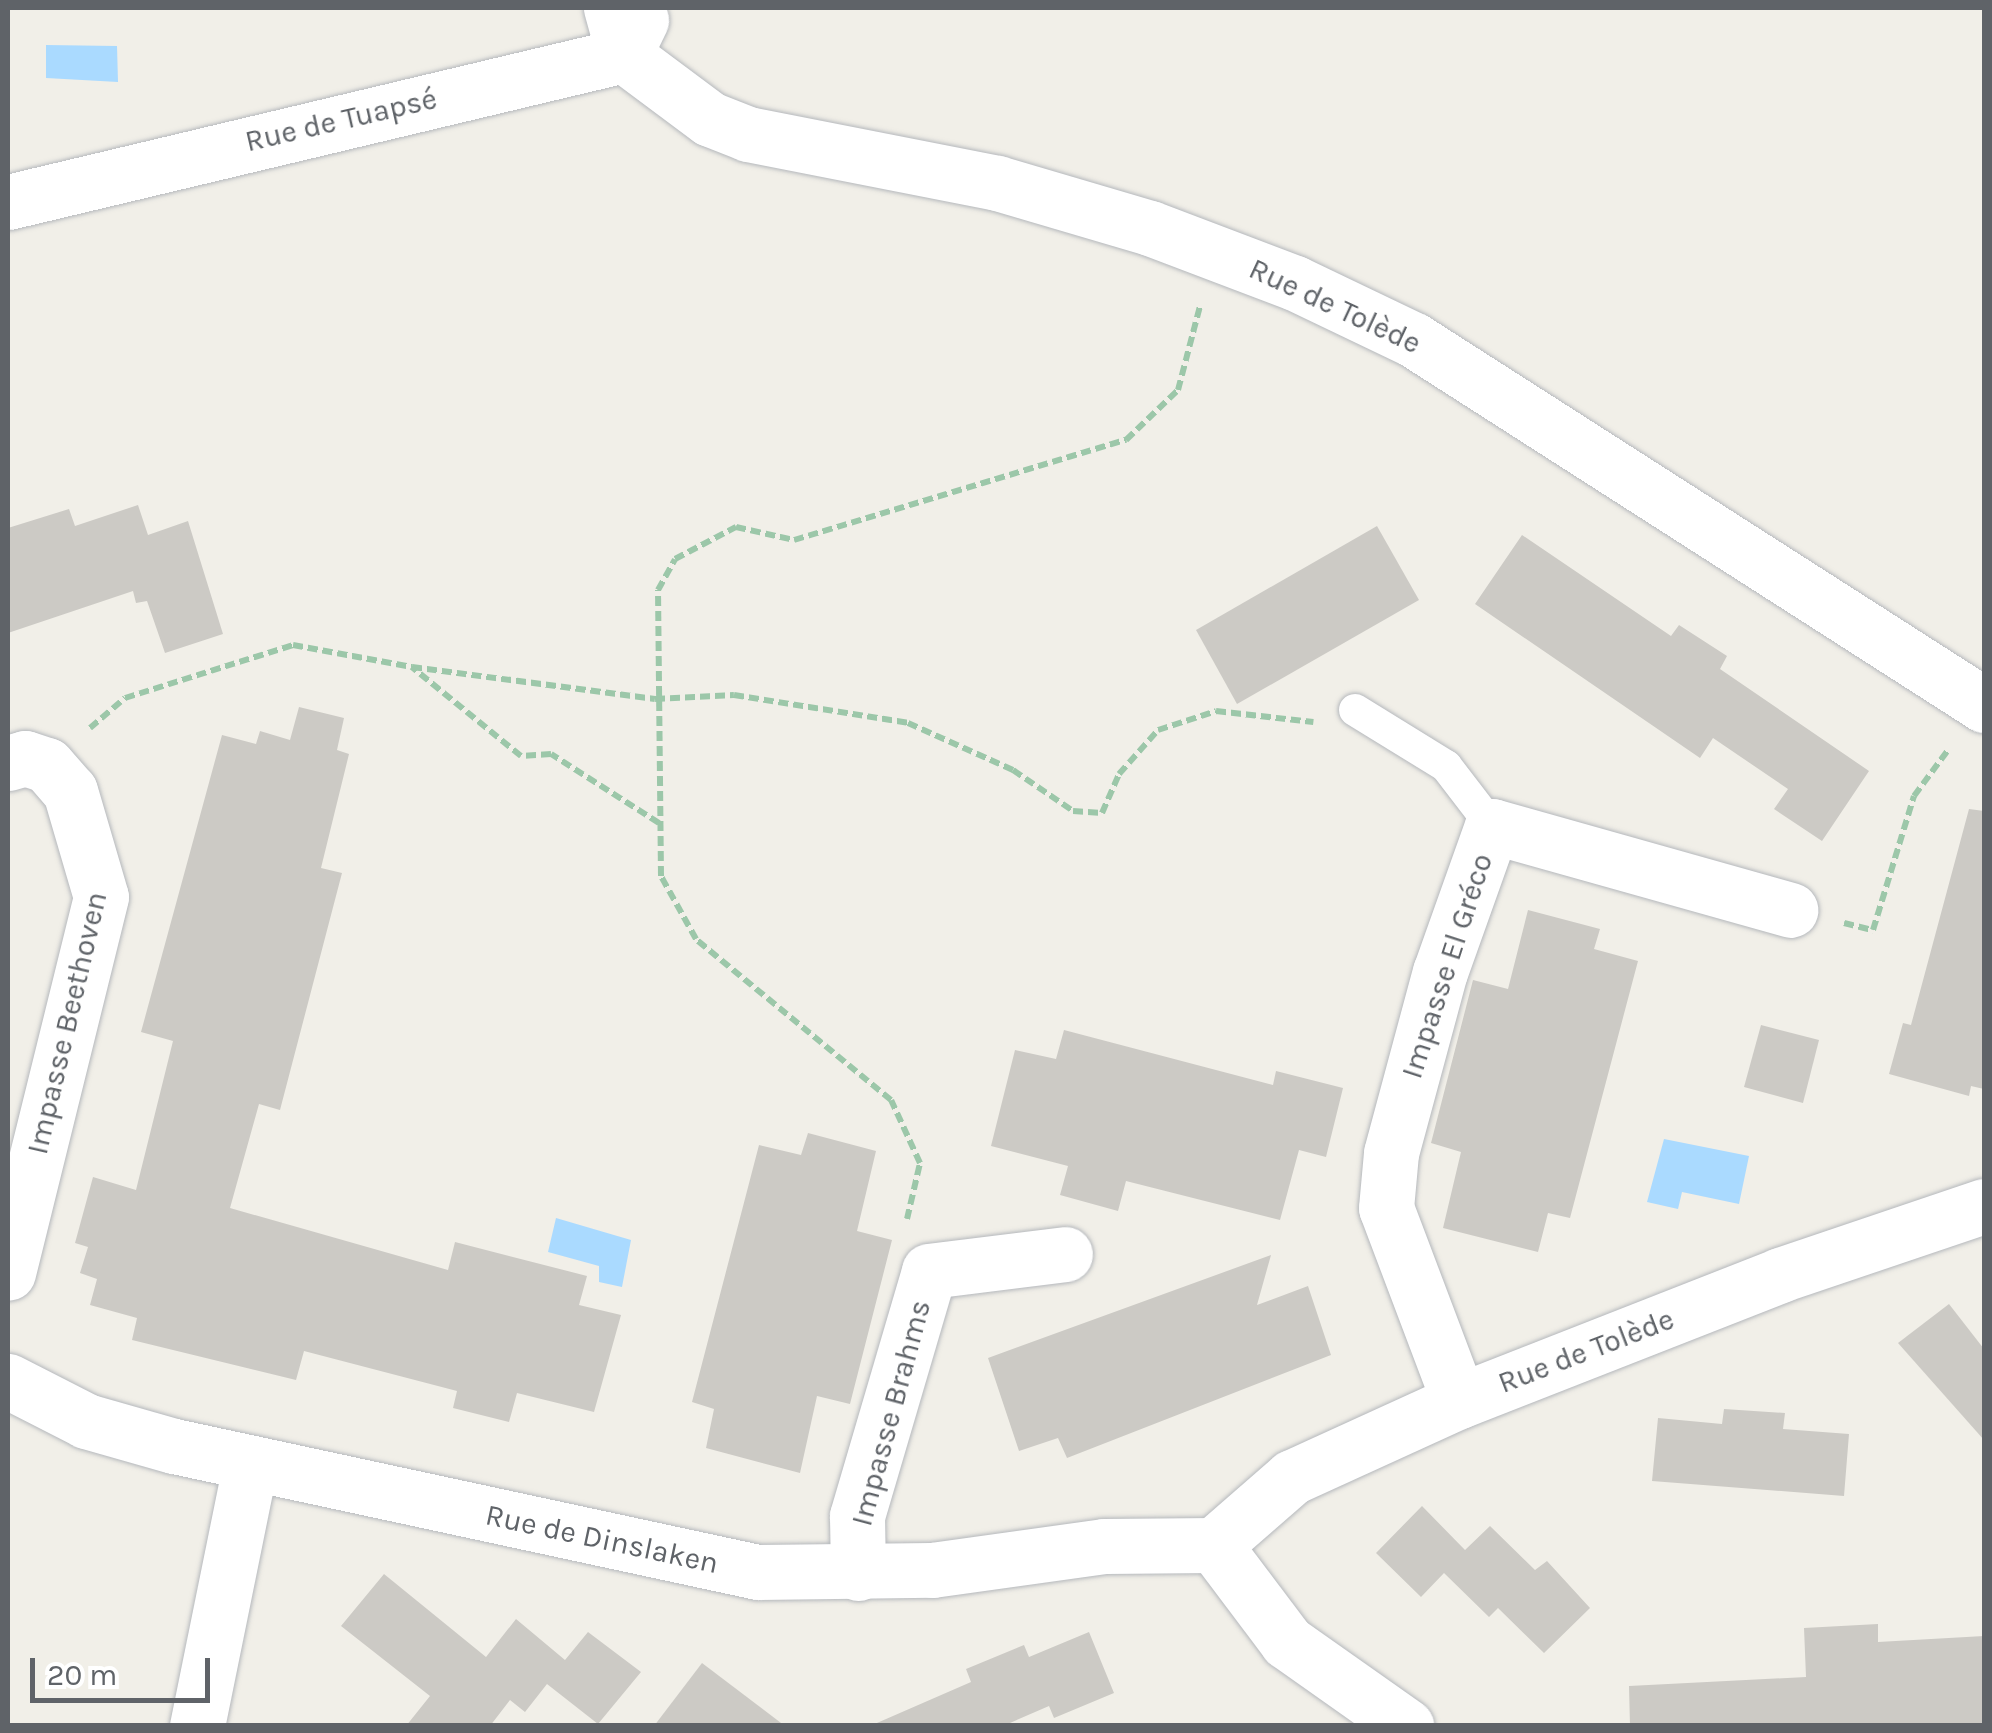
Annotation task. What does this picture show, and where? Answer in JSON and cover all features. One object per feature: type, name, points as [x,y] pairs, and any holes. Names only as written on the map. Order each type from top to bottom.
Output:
[{"type":"street","name":"Rue de Tuapsé","points":[[8,202],[627,23]]},
{"type":"street","name":"Rue de Tolède","points":[[627,23],[710,119],[748,134],[997,183],[1214,252],[1414,340],[1976,722]]},
{"type":"street","name":"Impasse Beethoven","points":[[8,1272],[101,898],[70,791],[28,764]]},
{"type":"street","name":"Impasse El Gréco","points":[[1459,1401],[1386,1208],[1390,1153],[1440,972],[1492,826],[1790,910]]},
{"type":"street","name":"Rue de Tolède","points":[[1214,1545],[1292,1477],[1459,1401],[1780,1275],[1984,1206]]},
{"type":"street","name":"Impasse Brahms","points":[[858,1573],[857,1516],[928,1272],[1064,1254]]},
{"type":"street","name":"Rue de Dinslaken","points":[[8,1382],[86,1421],[250,1465],[758,1572],[858,1573],[1104,1546],[1214,1545]]},
{"type":"street","points":[[197,1726],[250,1465]]},
{"type":"street","points":[[1214,1545],[1287,1642],[1406,1726]]},
{"type":"lane","points":[[1355,710],[1446,766],[1492,826]]},
{"type":"path","points":[[928,1272],[906,1223],[920,1162],[892,1100],[696,939],[661,876],[655,699],[658,590],[674,560],[736,527],[794,540],[1126,440],[1178,390],[1214,252]]},
{"type":"path","points":[[28,764],[124,698],[293,645],[412,667],[655,699],[734,695],[908,723],[1014,770],[1074,811],[1102,812],[1119,774],[1158,730],[1216,710],[1329,724],[1355,710]]},
{"type":"path","points":[[412,667],[521,756],[551,754],[659,823]]},
{"type":"path","points":[[1790,910],[1873,930],[1914,796],[1937,760],[1976,722]]},
{"type":"water","points":[[46,45],[117,46],[118,82],[46,78]]},
{"type":"water","points":[[1664,1139],[1749,1156],[1739,1204],[1682,1192],[1678,1209],[1647,1202]]},
{"type":"water","points":[[556,1218],[631,1240],[622,1287],[599,1282],[599,1266],[548,1252]]},
{"type":"building","points":[[138,505],[148,535],[188,521],[223,634],[165,653],[147,601],[136,603],[133,591],[8,633],[8,528],[69,509],[75,526]]},
{"type":"building","points":[[1377,526],[1419,600],[1237,704],[1196,630]]},
{"type":"building","points":[[1522,535],[1671,636],[1679,625],[1727,656],[1720,669],[1869,771],[1822,841],[1774,809],[1788,789],[1713,738],[1700,758],[1475,604]]},
{"type":"building","points":[[299,707],[344,718],[337,750],[349,754],[321,868],[342,873],[280,1110],[259,1104],[230,1208],[448,1270],[455,1242],[587,1276],[579,1305],[621,1315],[594,1412],[517,1393],[509,1422],[453,1408],[457,1391],[304,1351],[296,1380],[132,1340],[137,1318],[90,1305],[97,1279],[80,1273],[88,1247],[75,1243],[93,1177],[136,1190],[173,1041],[141,1032],[222,735],[256,744],[260,731],[290,740]]},
{"type":"building","points":[[1969,809],[1984,811],[1984,1089],[1971,1086],[1969,1096],[1889,1074],[1903,1023],[1911,1025]]},
{"type":"building","points":[[1528,910],[1600,929],[1594,949],[1638,961],[1570,1218],[1548,1213],[1538,1252],[1443,1228],[1461,1152],[1431,1143],[1473,980],[1508,989]]},
{"type":"building","points":[[1761,1025],[1819,1040],[1803,1103],[1744,1087]]},
{"type":"building","points":[[1064,1030],[1273,1085],[1276,1071],[1343,1088],[1326,1157],[1299,1150],[1280,1220],[1126,1181],[1118,1211],[1060,1195],[1068,1166],[991,1146],[1015,1050],[1056,1059]]},
{"type":"building","points":[[808,1133],[876,1151],[857,1231],[892,1240],[850,1404],[817,1396],[800,1473],[706,1448],[714,1409],[692,1402],[759,1145],[801,1155]]},
{"type":"building","points":[[1271,1255],[1257,1305],[1308,1286],[1331,1355],[1067,1458],[1058,1438],[1019,1451],[988,1358]]},
{"type":"building","points":[[1949,1304],[1984,1349],[1984,1440],[1898,1343]]},
{"type":"building","points":[[1724,1409],[1785,1413],[1783,1429],[1849,1434],[1844,1496],[1652,1481],[1658,1418],[1722,1424]]},
{"type":"building","points":[[1422,1506],[1465,1550],[1490,1526],[1535,1570],[1547,1561],[1590,1608],[1544,1653],[1498,1608],[1489,1617],[1444,1573],[1421,1597],[1376,1553]]},
{"type":"building","points":[[384,1574],[486,1657],[516,1619],[565,1660],[588,1632],[641,1672],[598,1724],[547,1684],[525,1712],[510,1700],[490,1726],[406,1726],[430,1696],[341,1626]]},
{"type":"building","points":[[1878,1624],[1878,1642],[1984,1636],[1984,1726],[1630,1726],[1629,1686],[1806,1677],[1804,1628]]},
{"type":"building","points":[[1089,1632],[1114,1693],[1054,1718],[1049,1706],[1003,1726],[870,1726],[971,1682],[966,1669],[1024,1645],[1029,1657]]},
{"type":"building","points":[[702,1663],[785,1726],[654,1726]]}]
